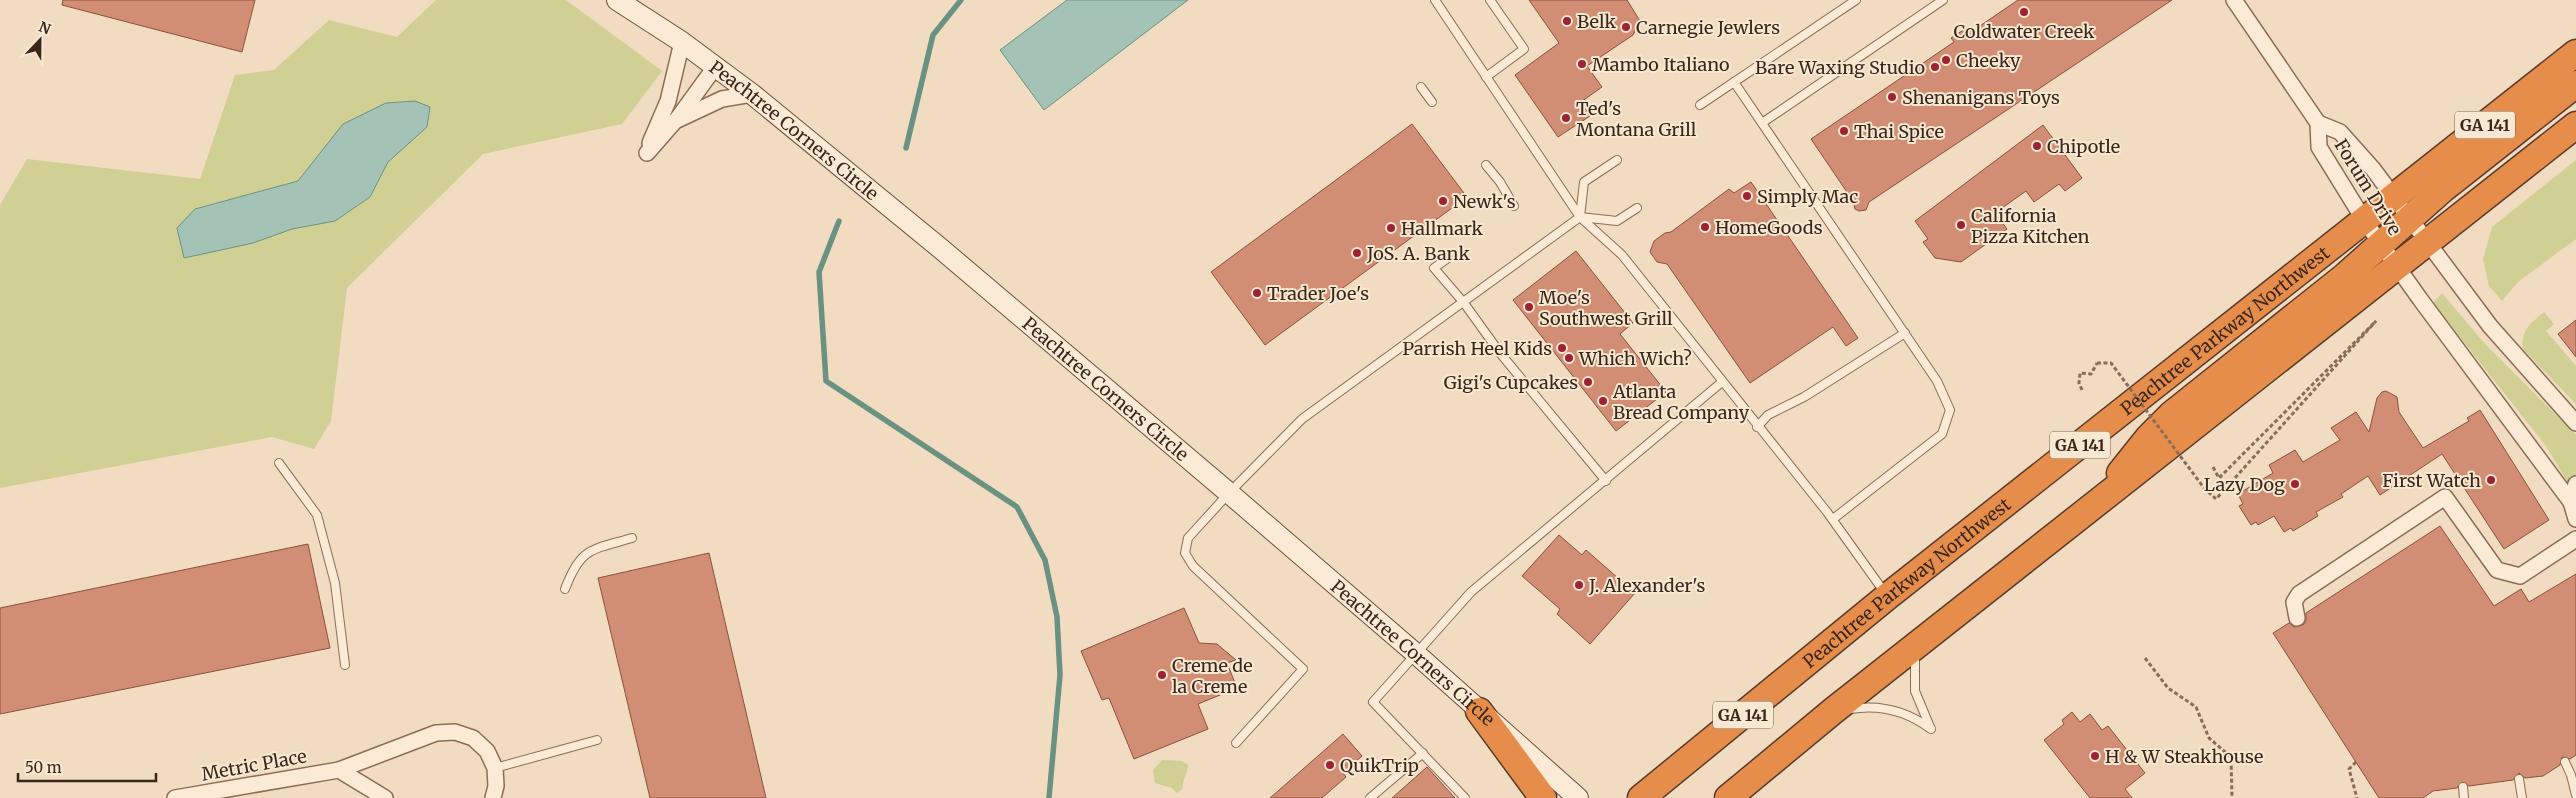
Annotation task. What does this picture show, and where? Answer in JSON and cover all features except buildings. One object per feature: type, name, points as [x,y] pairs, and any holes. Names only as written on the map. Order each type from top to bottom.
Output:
[{"type":"highway","name":"Peachtree Parkway Northwest","points":[[1641,798],[1888,596],[2576,53]]},
{"type":"highway","points":[[2097,504],[2143,444],[2172,414],[2344,277],[2409,218],[2576,84]]},
{"type":"highway","name":"GA 141","points":[[1728,798],[1833,711],[2576,125]]},
{"type":"highway","points":[[1479,711],[1543,798]]},
{"type":"street","name":"Peachtree Corners Circle","points":[[617,0],[682,42],[752,94],[947,254],[1415,653],[1578,798]]},
{"type":"street","points":[[2234,0],[2318,123]]},
{"type":"street","points":[[682,42],[668,101],[647,153],[675,121],[715,67]]},
{"type":"street","points":[[675,121],[722,99],[752,94]]},
{"type":"street","name":"Forum Drive","points":[[2571,502],[2396,267],[2364,220],[2319,147],[2318,123],[2340,132],[2394,196],[2490,326],[2576,423]]},
{"type":"street","points":[[2576,484],[2571,502],[2576,518]]},
{"type":"street","points":[[2297,618],[2294,602],[2299,594],[2445,497],[2497,570],[2520,576],[2576,539]]},
{"type":"street","name":"Metric Place","points":[[175,798],[223,793],[338,770],[436,733],[455,732],[473,738],[487,751],[495,768]]},
{"type":"street","points":[[492,798],[496,786],[495,768]]},
{"type":"street","points":[[338,770],[385,798]]},
{"type":"lane","points":[[1435,0],[1580,217],[1622,255],[1757,427],[1833,519],[1888,596]]},
{"type":"lane","points":[[1486,77],[1524,49],[1490,0]]},
{"type":"lane","points":[[1700,105],[1856,0]]},
{"type":"lane","points":[[1762,123],[1943,0]]},
{"type":"lane","points":[[1734,82],[1937,381],[1950,410],[1942,434],[1833,519]]},
{"type":"lane","points":[[1421,87],[1432,102]]},
{"type":"lane","points":[[1580,217],[1584,182],[1617,160]]},
{"type":"lane","points":[[1486,165],[1500,182],[1514,206]]},
{"type":"lane","points":[[1236,743],[1303,669],[1194,566],[1185,553],[1188,538],[1229,493],[1302,419],[1464,304],[1580,217],[1617,221],[1637,208]]},
{"type":"lane","points":[[1448,258],[1434,268],[1464,304],[1500,353],[1606,481]]},
{"type":"lane","points":[[1757,427],[1768,415],[1804,397],[1905,333]]},
{"type":"lane","points":[[1465,798],[1373,702],[1471,592],[1722,382]]},
{"type":"lane","points":[[279,462],[317,516],[335,583],[345,665]]},
{"type":"lane","points":[[565,589],[574,566],[590,550],[632,538]]},
{"type":"lane","points":[[1833,711],[1878,706],[1915,717],[1931,729],[1915,691],[1916,646]]},
{"type":"lane","points":[[495,768],[597,740]]},
{"type":"lane","points":[[1370,798],[1423,753]]},
{"type":"lane","points":[[2565,762],[2572,775],[2576,795]]},
{"type":"lane","points":[[2518,779],[2522,798]]},
{"type":"lane","points":[[2463,787],[2464,798]]},
{"type":"path","points":[[2082,390],[2079,383],[2080,373],[2091,374],[2097,363],[2111,363],[2204,488],[2216,499],[2376,321],[2219,478],[2213,467]]},
{"type":"path","points":[[2145,658],[2168,688],[2196,707],[2209,738],[2232,757],[2232,798]]},
{"type":"path","points":[[2356,762],[2349,769],[2357,798]]},
{"type":"shaded area","points":[[436,0],[566,0],[662,71],[622,124],[483,154],[347,288],[331,421],[314,449],[272,437],[0,488],[0,205],[27,159],[200,179],[235,75],[274,70],[329,20],[397,37]]},
{"type":"shaded area","points":[[1067,0],[1188,0],[1044,110],[1000,50]]},
{"type":"shaded area","points":[[415,101],[430,107],[427,127],[388,162],[370,197],[335,221],[292,229],[253,243],[184,258],[177,228],[195,209],[298,181],[343,124],[386,103]]},
{"type":"shaded area","points":[[2576,160],[2576,239],[2518,282],[2502,301],[2489,286],[2483,259],[2492,227]]},
{"type":"shaded area","points":[[2442,293],[2485,344],[2576,435],[2576,477],[2568,483],[2546,446],[2433,303]]},
{"type":"shaded area","points":[[2544,312],[2554,324],[2546,331],[2576,366],[2576,404],[2523,349],[2525,332]]},
{"type":"shaded area","points":[[1162,760],[1182,761],[1188,765],[1183,788],[1177,793],[1172,788],[1155,783],[1153,770]]},
{"type":"waterway","points":[[906,148],[933,35],[961,0]]},
{"type":"waterway","points":[[839,221],[819,272],[826,381],[1017,507],[1045,560],[1057,617],[1060,675],[1049,798]]},
{"type":"place","name":"Coldwater Creek","points":[[2024,12]]},
{"type":"place","name":"Belk","points":[[1567,21]]},
{"type":"place","name":"Carnegie Jewlers","points":[[1626,27]]},
{"type":"place","name":"Cheeky","points":[[1946,60]]},
{"type":"place","name":"Mambo Italiano","points":[[1582,64]]},
{"type":"place","name":"Bare Waxing Studio","points":[[1935,67]]},
{"type":"place","name":"Shenanigans Toys","points":[[1892,97]]},
{"type":"place","name":"Ted's Montana Grill","points":[[1566,118]]},
{"type":"place","name":"Thai Spice","points":[[1844,131]]},
{"type":"place","name":"Chipotle","points":[[2037,146]]},
{"type":"place","name":"Simply Mac","points":[[1747,196]]},
{"type":"place","name":"Newk's","points":[[1443,201]]},
{"type":"place","name":"California Pizza Kitchen","points":[[1961,225]]},
{"type":"place","name":"HomeGoods","points":[[1705,227]]},
{"type":"place","name":"Hallmark","points":[[1391,228]]},
{"type":"place","name":"JoS. A. Bank","points":[[1357,253]]},
{"type":"place","name":"Trader Joe's","points":[[1257,293]]},
{"type":"place","name":"Moe's Southwest Grill","points":[[1529,307]]},
{"type":"place","name":"Parrish Heel Kids","points":[[1562,348]]},
{"type":"place","name":"Which Wich?","points":[[1569,358]]},
{"type":"place","name":"Gigi's Cupcakes","points":[[1588,382]]},
{"type":"place","name":"Atlanta Bread Company","points":[[1603,401]]},
{"type":"place","name":"First Watch","points":[[2491,480]]},
{"type":"place","name":"Lazy Dog","points":[[2295,484]]},
{"type":"place","name":"J. Alexander's","points":[[1579,585]]},
{"type":"place","name":"Creme de la Creme","points":[[1162,675]]},
{"type":"place","name":"H & W Steakhouse","points":[[2095,756]]},
{"type":"place","name":"QuikTrip","points":[[1330,765]]}]
